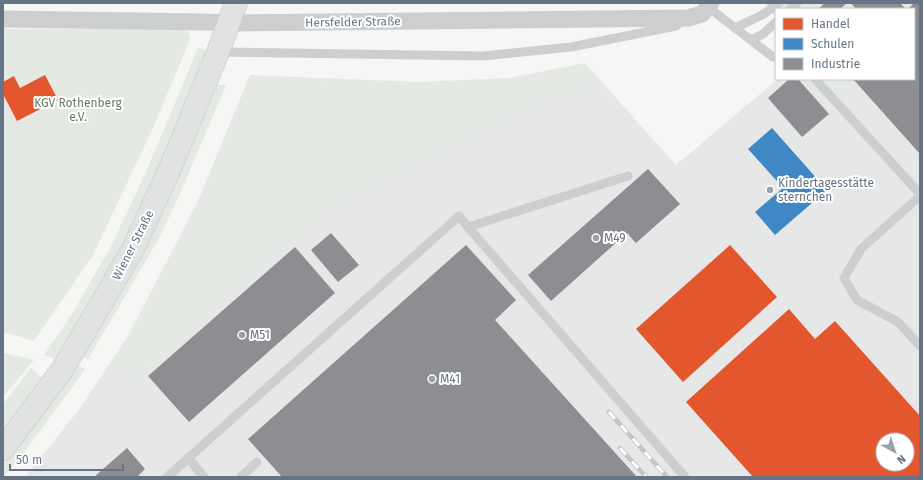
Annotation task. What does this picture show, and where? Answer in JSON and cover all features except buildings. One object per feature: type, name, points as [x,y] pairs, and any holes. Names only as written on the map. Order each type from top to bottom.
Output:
[{"type":"main road","name":"Wiener Straße","points":[[3,448],[62,370],[134,247],[172,164],[218,52],[232,13]]},
{"type":"street","name":"Hersfelder Straße","points":[[3,19],[204,22],[232,13],[702,11]]},
{"type":"lane","points":[[735,28],[762,15],[779,3]]},
{"type":"lane","points":[[218,52],[483,56],[570,47],[676,26],[702,11],[755,38],[773,57],[775,57]]},
{"type":"lane","points":[[755,38],[763,34],[775,23]]},
{"type":"lane","points":[[816,80],[920,195],[861,249],[844,278],[856,300],[898,322],[920,346]]},
{"type":"lane","points":[[468,227],[628,176]]},
{"type":"lane","points":[[167,477],[459,216],[685,477]]},
{"type":"lane","points":[[188,458],[204,477]]},
{"type":"lane","points":[[241,477],[257,462]]},
{"type":"shaded area","points":[[765,3],[920,3],[920,477],[25,477],[78,411],[128,336],[198,201],[250,75],[420,82],[509,78],[585,63],[676,165],[777,80],[915,80],[915,8],[775,8],[775,18]]},
{"type":"green space","name":"KGV Rothenberg e.V.","points":[[3,29],[181,29],[188,32],[190,36],[190,40],[153,128],[93,255],[34,341],[3,332]]},
{"type":"green space","points":[[198,48],[208,50],[120,254],[82,318],[55,359],[44,355],[72,314],[111,246],[146,172]]},
{"type":"green space","points":[[583,66],[594,78],[589,86],[527,102],[316,214],[141,371],[132,371],[119,364],[118,356],[131,337],[201,203],[253,77],[422,85],[511,80]]},
{"type":"green space","points":[[214,85],[226,85],[180,194],[157,242],[88,359],[78,356]]},
{"type":"green space","points":[[3,353],[34,360],[3,397]]},
{"type":"green space","points":[[77,365],[85,369],[36,437],[3,477],[3,464]]},
{"type":"green space","points":[[31,368],[42,378],[3,428],[3,404]]},
{"type":"railway","points":[[609,412],[667,477]]},
{"type":"railway","points":[[620,448],[646,477]]},
{"type":"place","name":"Kindertagesstätte sternchen","points":[[770,190]]},
{"type":"place","name":"M49","points":[[596,238]]},
{"type":"place","name":"M51","points":[[242,335]]},
{"type":"place","name":"M41","points":[[432,379]]}]
